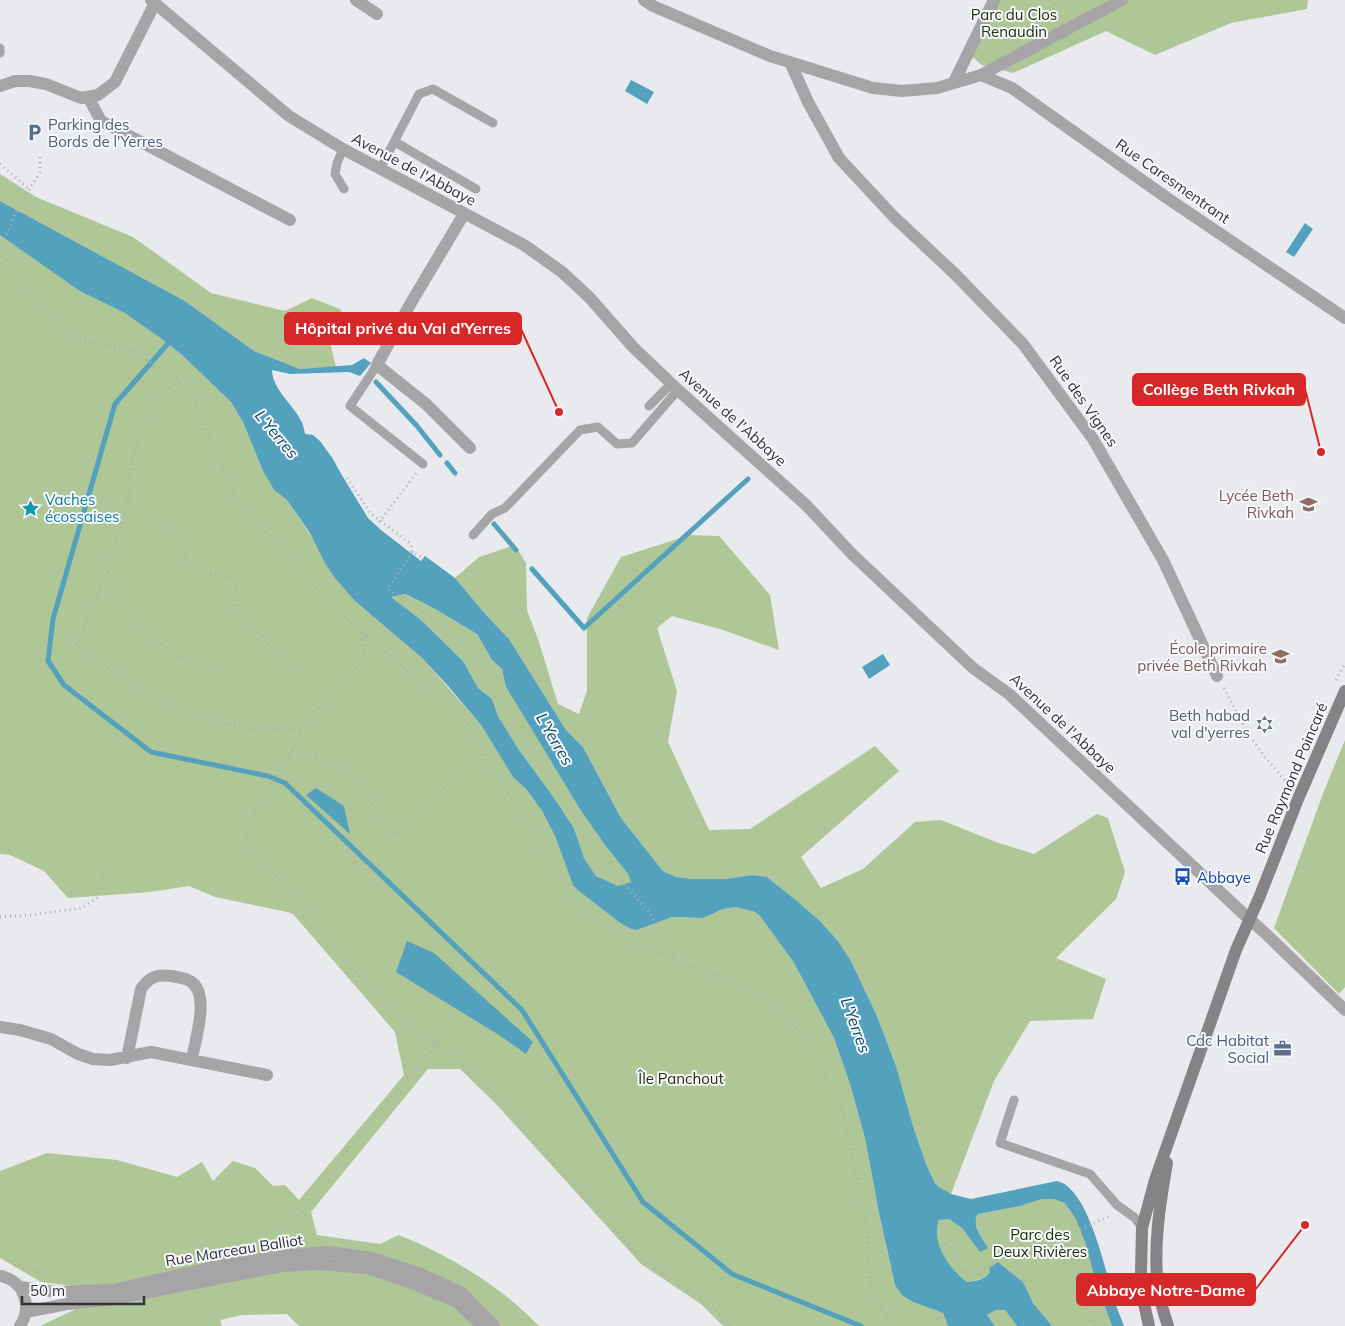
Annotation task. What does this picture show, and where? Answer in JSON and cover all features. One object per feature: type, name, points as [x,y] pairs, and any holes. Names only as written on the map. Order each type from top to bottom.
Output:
[{"type":"main road","name":"Rue Raymond Poincaré","points":[[1149,1326],[1143,1299],[1141,1272],[1142,1228],[1155,1180],[1236,950],[1345,691]]},
{"type":"main road","name":"Rue Raymond Poincaré","points":[[1168,1326],[1158,1288],[1157,1258],[1159,1224],[1172,1131]]},
{"type":"street","points":[[356,0],[377,14]]},
{"type":"street","points":[[644,0],[652,6],[770,56],[874,88],[902,91],[937,88],[981,75],[1122,0]]},
{"type":"street","points":[[954,82],[994,0]]},
{"type":"street","points":[[1,82],[29,80],[46,84],[81,98],[98,96],[114,82],[153,2]]},
{"type":"street","name":"Avenue de l'Abbaye","points":[[153,2],[289,116],[343,150],[524,245],[562,272],[589,297],[633,347],[674,387],[806,505],[852,554],[974,668],[1009,694],[1345,1010]]},
{"type":"street","name":"Rue des Vignes","points":[[790,62],[808,102],[839,158],[894,217],[955,274],[1023,344],[1093,439],[1163,560],[1217,676]]},
{"type":"street","name":"Rue Caresmentrant","points":[[981,75],[1012,88],[1167,198],[1345,318]]},
{"type":"street","points":[[88,97],[101,121],[290,220]]},
{"type":"street","points":[[464,214],[376,365],[426,404],[470,448]]},
{"type":"street","points":[[128,1058],[141,989],[148,980],[156,976],[166,976],[183,978],[191,982],[197,987],[201,996],[192,1059]]},
{"type":"street","points":[[0,1027],[20,1030],[51,1039],[78,1054],[93,1059],[128,1058],[151,1052],[267,1075]]},
{"type":"street","name":"Rue Marceau Balliot","points":[[20,1287],[56,1292],[113,1290],[223,1265],[282,1256],[328,1252],[372,1258],[420,1274],[462,1293],[494,1326]]},
{"type":"street","name":"Rue Marceau Balliot","points":[[26,1312],[67,1304],[113,1299],[282,1266],[318,1264],[368,1268],[412,1284],[457,1302],[482,1326]]},
{"type":"street","points":[[0,1276],[13,1280],[20,1287],[24,1295],[26,1312],[20,1326]]},
{"type":"lane","points":[[380,169],[419,94],[433,89],[493,123]]},
{"type":"lane","points":[[394,142],[476,189]]},
{"type":"lane","points":[[343,150],[337,163],[335,174],[344,189]]},
{"type":"lane","points":[[376,365],[350,406],[423,464]]},
{"type":"lane","points":[[648,406],[674,387]]},
{"type":"lane","points":[[473,535],[492,514],[505,508],[580,430],[598,427],[617,444],[632,444],[674,387]]},
{"type":"lane","points":[[1014,1100],[1000,1143],[1090,1174],[1117,1205],[1135,1218],[1142,1228]]},
{"type":"path","points":[[979,30],[1008,39],[1032,25],[1060,0]]},
{"type":"path","points":[[40,154],[40,172],[18,208],[0,250],[56,323],[72,337],[136,352],[160,370],[175,377],[194,399],[236,499],[321,593],[364,634],[466,721],[548,859],[580,907],[627,940],[676,958],[769,1000],[807,1040],[842,1107],[866,1218],[870,1284],[890,1324]]},
{"type":"path","points":[[0,164],[30,190]]},
{"type":"path","points":[[179,382],[148,404],[130,465],[128,502],[107,572],[76,646],[124,678],[179,709],[223,723],[261,730],[301,728]]},
{"type":"path","points":[[380,522],[423,464]]},
{"type":"path","points":[[347,478],[371,514],[410,544],[412,552],[421,557]]},
{"type":"path","points":[[128,502],[176,532],[186,558],[203,574],[220,575],[234,580],[239,611],[268,643],[280,665],[292,670]]},
{"type":"path","points":[[412,552],[388,589],[470,643],[516,726],[591,847],[650,912],[676,958]]},
{"type":"path","points":[[107,572],[135,619],[177,657],[220,668]]},
{"type":"path","points":[[364,634],[366,648],[358,667],[304,722],[289,757],[259,802],[245,836],[249,844],[389,1011],[435,1047],[445,1050],[501,1100],[517,1122],[644,1260],[713,1307],[731,1326]]},
{"type":"path","points":[[1217,676],[1247,732],[1290,786],[1298,799]]},
{"type":"path","points":[[292,749],[348,771],[379,812],[394,836],[407,829],[419,812],[430,804],[461,769],[484,751]]},
{"type":"path","points":[[0,917],[31,916],[82,908],[97,898],[106,863]]},
{"type":"path","points":[[284,1236],[352,1143],[435,1047],[444,1025]]},
{"type":"path","points":[[946,1243],[962,1270],[976,1273],[997,1259],[1066,1236],[1092,1224]]},
{"type":"path","points":[[1066,1236],[1094,1326]]},
{"type":"green space","name":"Parc du Clos Renaudin","points":[[999,0],[1308,0],[1307,9],[1231,23],[1155,55],[1106,31],[1013,73],[982,65],[970,55]]},
{"type":"green space","points":[[0,174],[36,197],[133,237],[211,293],[285,311],[312,298],[340,309],[352,329],[329,338],[336,367],[300,369],[254,351],[185,301],[0,201]]},
{"type":"green space","name":"Île Panchout","points":[[0,235],[135,318],[181,354],[231,402],[243,422],[263,471],[274,490],[287,500],[355,601],[422,658],[481,725],[513,777],[526,789],[542,811],[555,836],[573,884],[579,891],[620,923],[637,930],[672,917],[703,918],[723,909],[736,907],[755,912],[760,916],[794,963],[834,1038],[850,1084],[865,1138],[895,1285],[913,1302],[943,1313],[948,1326],[723,1326],[701,1304],[641,1264],[496,1104],[460,1069],[428,1069],[311,1212],[317,1235],[380,1244],[399,1235],[437,1252],[474,1273],[524,1311],[539,1326],[299,1326],[287,1314],[242,1315],[220,1320],[222,1326],[40,1326],[74,1310],[81,1298],[74,1286],[41,1282],[0,1258],[0,1171],[47,1153],[117,1160],[177,1177],[202,1162],[213,1181],[233,1161],[255,1168],[273,1186],[285,1185],[299,1200],[404,1075],[395,1032],[293,914],[215,897],[189,886],[150,892],[68,898],[44,871],[10,855],[0,854]]},
{"type":"green space","points":[[690,535],[719,536],[770,595],[779,650],[720,629],[672,616],[657,628],[677,691],[668,742],[709,830],[750,829],[875,746],[899,771],[801,857],[821,888],[863,869],[915,822],[941,820],[996,842],[1034,854],[1097,814],[1108,818],[1125,872],[1116,899],[1056,958],[1106,979],[1093,1019],[1030,1021],[994,1081],[951,1194],[935,1183],[926,1164],[896,1066],[877,1016],[851,961],[838,941],[820,921],[767,877],[752,875],[726,879],[693,879],[676,877],[663,871],[621,818],[583,747],[566,730],[509,639],[455,578],[479,557],[515,545],[526,563],[527,610],[558,704],[579,714],[587,691],[587,618],[621,557]]},
{"type":"green space","points":[[406,594],[477,634],[492,660],[502,669],[506,687],[581,811],[628,874],[631,882],[618,887],[596,876],[584,858],[574,828],[519,750],[498,716],[492,699],[478,688],[463,661],[420,619],[391,597]]},
{"type":"green space","points":[[1345,740],[1345,987],[1339,994],[1274,928],[1324,791]]},
{"type":"green space","name":"Parc des Deux Rivières","points":[[1042,1199],[1062,1200],[1076,1217],[1112,1326],[1052,1326],[1033,1303],[1023,1282],[998,1262],[985,1276],[978,1280],[967,1282],[954,1270],[943,1255],[937,1238],[939,1220],[949,1219],[962,1228],[967,1235],[978,1230],[975,1222],[978,1214],[1020,1206]]},
{"type":"green space","points":[[996,1310],[1005,1310],[1017,1326],[995,1326],[987,1315]]},
{"type":"water","points":[[631,80],[654,92],[647,104],[625,91]]},
{"type":"water","name":"L'Yerres","points":[[0,201],[185,301],[254,351],[300,369],[352,365],[364,358],[371,363],[360,376],[349,372],[290,374],[272,370],[279,390],[301,421],[305,434],[313,435],[320,441],[333,459],[368,518],[421,561],[425,556],[455,578],[509,639],[566,730],[583,747],[621,818],[663,871],[676,877],[693,879],[726,879],[752,875],[767,877],[820,921],[838,941],[851,961],[877,1016],[896,1066],[926,1164],[935,1183],[951,1194],[971,1199],[1057,1181],[1067,1186],[1077,1196],[1092,1226],[1124,1326],[1112,1326],[1076,1219],[1065,1203],[1054,1199],[1042,1199],[1020,1206],[978,1214],[976,1218],[977,1227],[980,1236],[988,1248],[980,1252],[962,1228],[949,1219],[939,1220],[937,1229],[937,1238],[943,1255],[954,1270],[967,1282],[977,1281],[985,1277],[990,1272],[989,1268],[998,1262],[1023,1282],[1033,1303],[1052,1326],[1017,1326],[1005,1310],[996,1310],[987,1315],[995,1326],[948,1326],[943,1313],[913,1302],[902,1295],[895,1285],[865,1138],[850,1084],[834,1038],[794,963],[760,916],[755,912],[736,907],[723,909],[703,918],[672,917],[637,930],[620,923],[579,891],[573,885],[555,836],[542,811],[526,789],[513,777],[481,725],[422,658],[355,601],[326,565],[310,533],[287,500],[274,490],[263,471],[243,422],[231,402],[181,354],[159,337],[125,313],[80,291],[0,235]],"holes":[[[406,594],[477,634],[492,660],[502,669],[506,687],[581,811],[628,874],[631,882],[618,886],[596,876],[584,858],[574,828],[519,750],[498,716],[492,699],[478,688],[463,661],[420,619],[391,597]]]},
{"type":"water","points":[[1305,223],[1313,229],[1294,257],[1286,252]]},
{"type":"water","points":[[883,654],[890,665],[869,679],[862,667]]},
{"type":"water","points":[[316,788],[344,806],[350,834],[306,795]]},
{"type":"water","points":[[407,941],[434,953],[533,1042],[526,1054],[499,1035],[396,972]]},
{"type":"waterway","points":[[171,340],[115,404],[53,619],[48,661],[64,685],[151,752],[268,776],[285,783],[522,1010],[643,1202],[732,1274],[861,1326]]},
{"type":"waterway","points":[[376,382],[417,426],[440,455]]},
{"type":"waterway","points":[[447,463],[455,473]]},
{"type":"waterway","points":[[532,569],[584,628],[748,479]]},
{"type":"waterway","points":[[494,524],[516,550]]},
{"type":"place","name":"Parking des Bords de l'Yerres","points":[[34,133]]},
{"type":"place","name":"Hôpital privé du Val d'Yerres","points":[[559,412]]},
{"type":"place","name":"Collège Beth Rivkah","points":[[1321,452]]},
{"type":"place","name":"Lycée Beth Rivkah","points":[[1308,504]]},
{"type":"place","name":"Vaches écossaises","points":[[31,508]]},
{"type":"place","name":"École primaire privée Beth Rivkah","points":[[1281,657]]},
{"type":"place","name":"Beth habad val d'yerres","points":[[1264,724]]},
{"type":"place","name":"Abbaye","points":[[1183,877]]},
{"type":"place","name":"Cdc Habitat Social","points":[[1283,1049]]},
{"type":"place","name":"Abbaye Notre-Dame","points":[[1305,1225]]}]
